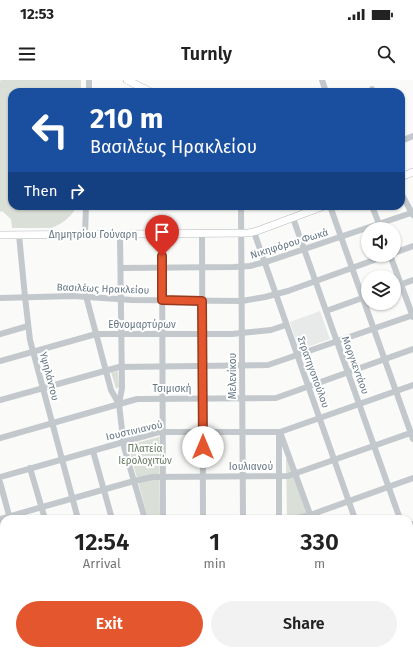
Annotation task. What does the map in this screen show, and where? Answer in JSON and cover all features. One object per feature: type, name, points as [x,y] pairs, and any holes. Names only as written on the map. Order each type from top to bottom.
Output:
[{"type":"main road","points":[[127,80],[143,88]]},
{"type":"main road","name":"Δημητρίου Γούναρη","points":[[0,235],[120,235],[254,232],[314,210]]},
{"type":"street","points":[[410,206],[412,214]]},
{"type":"street","points":[[85,235],[86,210]]},
{"type":"street","name":"Μελενίκου","points":[[241,210],[243,515]]},
{"type":"street","points":[[332,210],[352,268],[361,287]]},
{"type":"street","points":[[374,210],[378,222]]},
{"type":"street","name":"Νικηφόρου Φωκά","points":[[392,222],[412,214]]},
{"type":"street","name":"Μοργκεντάου","points":[[293,218],[398,515]]},
{"type":"street","name":"Στρατηγοπούλου","points":[[254,232],[354,515]]},
{"type":"street","name":"Νικηφόρου Φωκά","points":[[121,268],[241,267],[264,262],[361,232]]},
{"type":"street","points":[[162,234],[163,515]]},
{"type":"street","points":[[202,234],[203,515]]},
{"type":"street","name":"Υψηλάντου","points":[[19,235],[28,326],[33,352],[77,515]]},
{"type":"street","points":[[118,404],[122,388],[120,235]]},
{"type":"street","points":[[401,250],[413,246]]},
{"type":"street","name":"Βασιλέως Ηρακλείου","points":[[0,298],[86,296],[121,299],[242,301],[276,294],[369,262]]},
{"type":"street","points":[[0,400],[122,366],[268,365],[413,316],[401,284],[413,280]]},
{"type":"street","points":[[86,296],[112,392],[118,404],[123,442],[144,515]]},
{"type":"street","points":[[326,311],[361,299]]},
{"type":"street","points":[[369,310],[374,329],[412,435]]},
{"type":"street","name":"Εθνομαρτύρων","points":[[0,361],[96,334],[242,333],[271,330],[286,325]]},
{"type":"street","points":[[0,334],[28,326]]},
{"type":"street","name":"Τσιμισκή","points":[[0,438],[137,399],[276,398],[413,349]]},
{"type":"street","name":"Ιουστινιανού","points":[[0,477],[163,432],[280,432],[413,385]]},
{"type":"street","points":[[280,432],[310,515]]},
{"type":"street","points":[[279,515],[280,432]]},
{"type":"street","name":"Ιουλιανού","points":[[18,515],[41,507],[134,481],[163,476],[279,476],[295,474],[374,446],[412,435]]},
{"type":"street","points":[[93,451],[111,515]]},
{"type":"street","points":[[30,468],[43,515]]},
{"type":"street","points":[[316,515],[349,501],[413,478]]},
{"type":"street","points":[[0,482],[9,515]]},
{"type":"shaded area","points":[[320,311],[330,339],[299,350],[290,322]]},
{"type":"green space","points":[[81,80],[81,88],[8,88],[8,210],[74,210],[66,220],[54,227],[12,228],[11,219],[2,211],[0,212],[0,81]]},
{"type":"green space","points":[[118,371],[119,387],[116,389],[111,372]]},
{"type":"green space","name":"Πλατεία Ιερολοχιτών","points":[[159,437],[160,515],[147,515],[128,445]]},
{"type":"green space","points":[[286,459],[288,459],[308,515],[287,515]]},
{"type":"route","points":[[162,256],[162,300],[202,301],[203,447]]}]
